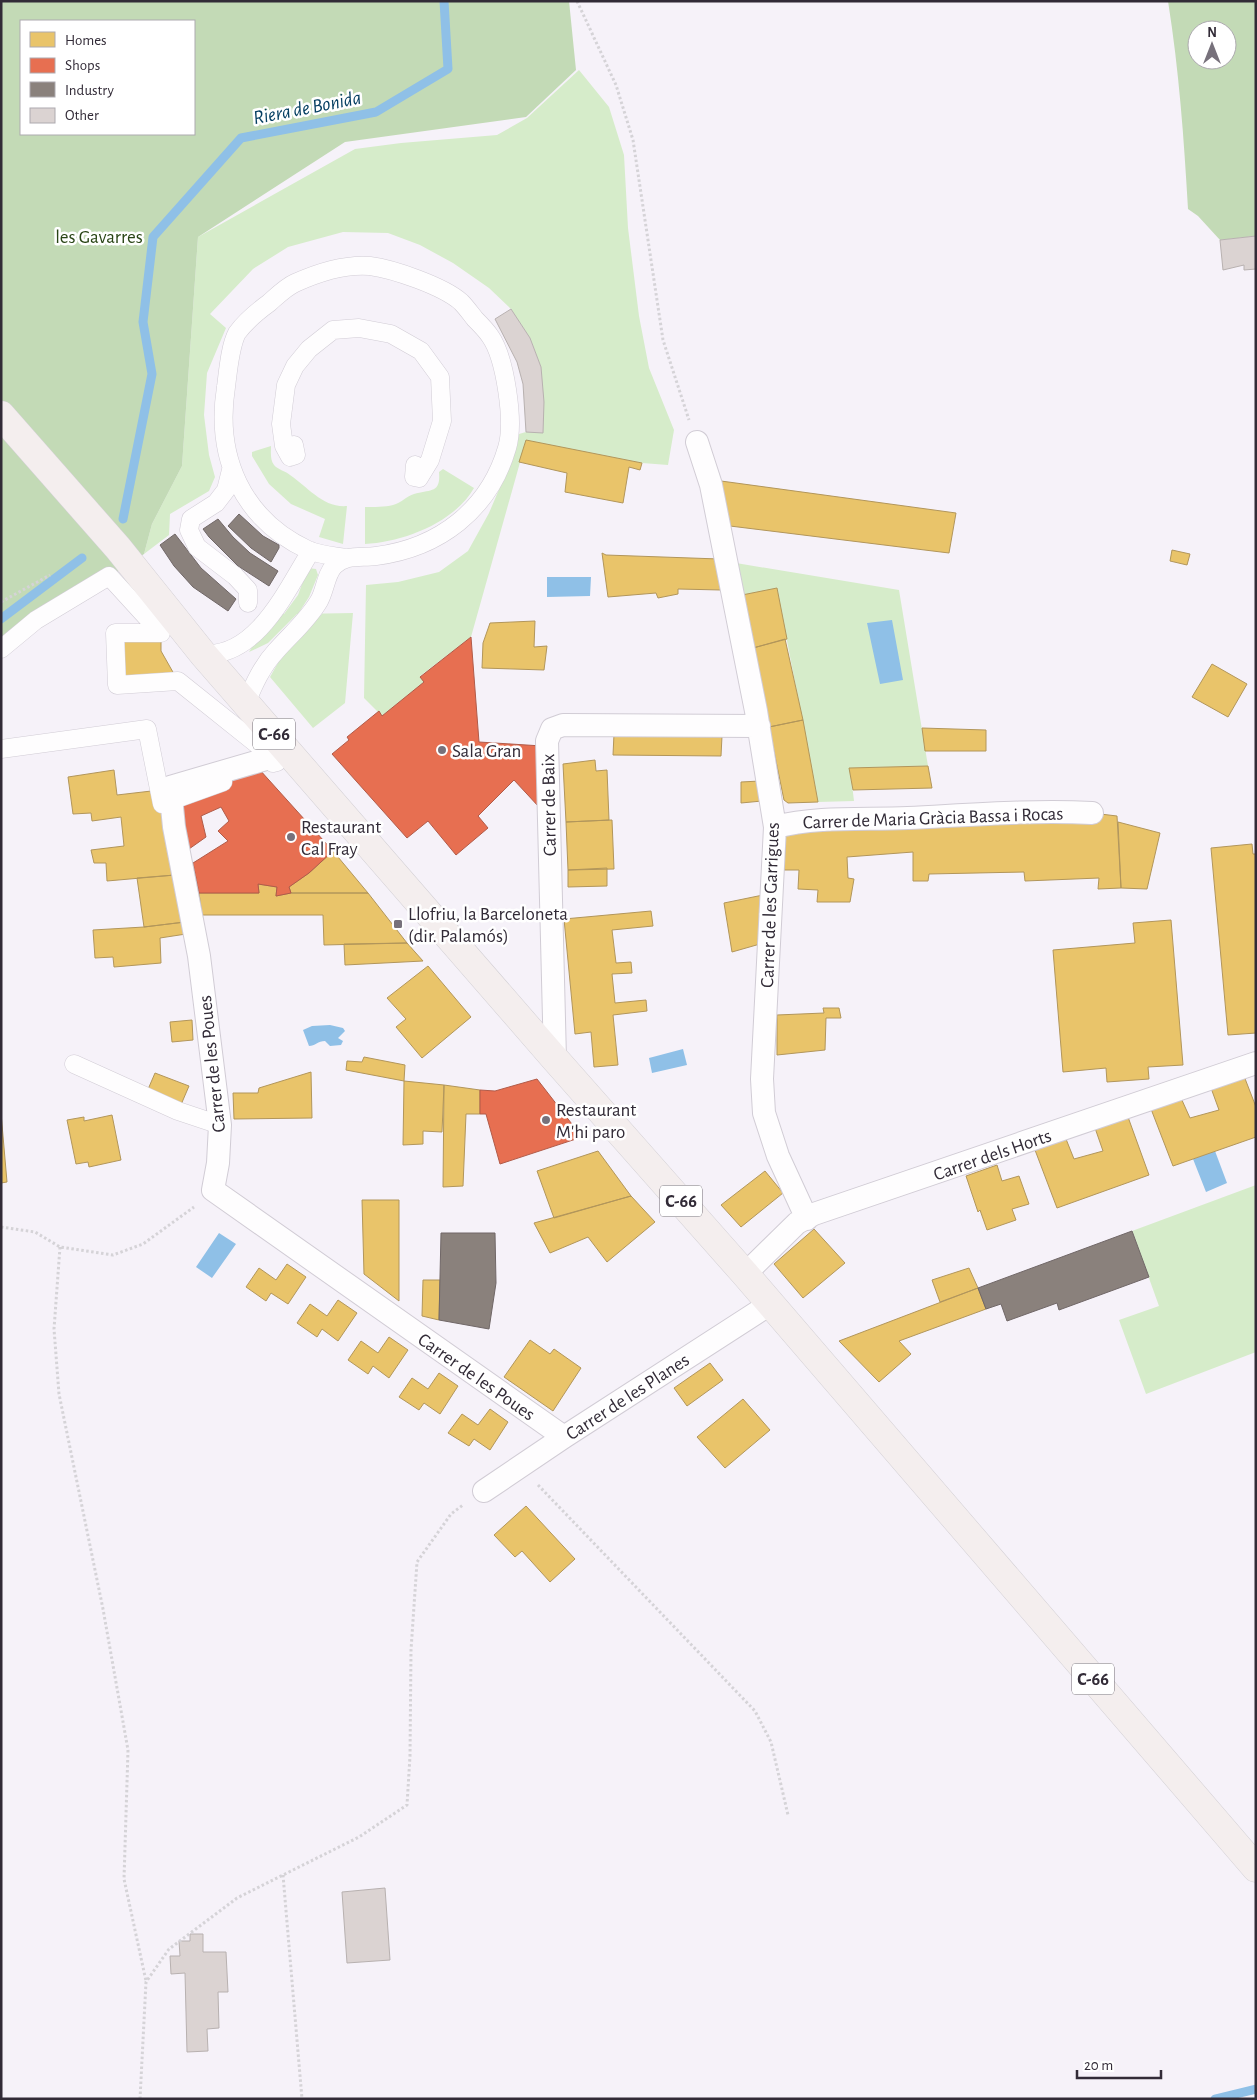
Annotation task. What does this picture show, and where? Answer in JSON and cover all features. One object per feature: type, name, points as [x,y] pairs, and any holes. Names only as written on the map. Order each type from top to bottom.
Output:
[{"type":"main road","name":"C-66","points":[[1,415],[118,548],[203,654],[246,702],[281,755],[745,1274],[1256,1868]]},
{"type":"street","points":[[368,266],[409,276],[460,301],[491,337],[500,362],[510,406],[508,446],[480,502],[448,532],[411,548],[376,556],[346,558],[311,551],[282,535],[250,504],[231,470],[225,446],[222,412],[229,363],[236,334],[257,312],[293,284],[330,270],[368,266]]},
{"type":"street","points":[[294,445],[296,455],[290,457],[284,446],[281,424],[286,385],[295,366],[309,349],[333,330],[359,328],[391,334],[421,351],[440,377],[442,420],[430,460],[419,478],[414,477],[415,465]]},
{"type":"street","name":"Carrer de les Garrigues","points":[[697,442],[711,485],[759,726],[775,827],[762,1079],[764,1113],[778,1156],[807,1218]]},
{"type":"street","points":[[231,470],[226,490],[216,503],[191,518],[189,530],[197,547],[235,576],[248,590],[248,603]]},
{"type":"street","points":[[203,654],[229,651],[258,630],[288,591],[311,551]]},
{"type":"street","points":[[246,702],[260,672],[277,650],[303,625],[320,598],[332,567],[346,558]]},
{"type":"street","points":[[1,648],[36,620],[110,576],[160,633],[115,633],[117,685],[178,681],[281,755]]},
{"type":"street","name":"Carrer de Baix","points":[[555,1060],[547,741],[552,729],[563,725],[759,726]]},
{"type":"street","points":[[1,749],[147,729],[162,804],[171,801],[170,787],[281,755]]},
{"type":"street","name":"Carrer de les Poues","points":[[171,801],[174,827],[199,956],[220,1125],[218,1163],[213,1190],[564,1437]]},
{"type":"street","name":"Carrer de Maria Gràcia Bassa i Rocas","points":[[775,827],[798,821],[909,818],[981,813],[1092,813]]},
{"type":"street","name":"Carrer dels Horts","points":[[745,1274],[797,1223],[807,1218],[1256,1063]]},
{"type":"street","points":[[74,1064],[178,1111],[220,1125]]},
{"type":"street","name":"Carrer de les Planes","points":[[484,1491],[770,1304]]},
{"type":"path","points":[[577,1],[616,85],[634,140],[664,340],[697,442]]},
{"type":"path","points":[[1,602],[50,575]]},
{"type":"path","points":[[1,1227],[35,1232],[60,1247],[113,1256],[143,1244],[213,1190]]},
{"type":"path","points":[[60,1247],[54,1329],[59,1394],[103,1609],[128,1750],[124,1879],[146,1982],[140,2099]]},
{"type":"path","points":[[520,1466],[755,1711],[771,1742],[788,1815]]},
{"type":"path","points":[[146,1982],[169,1949],[237,1898],[359,1837],[407,1805],[410,1756],[411,1650],[417,1562],[451,1514],[484,1491]]},
{"type":"path","points":[[283,1875],[302,2099]]},
{"type":"green space","name":"les Gavarres","points":[[1,1],[569,1],[576,70],[526,117],[345,142],[198,237],[182,466],[152,524],[144,554],[1,649]]},
{"type":"green space","points":[[1168,1],[1256,1],[1256,236],[1220,240],[1198,216],[1188,209],[1181,105]]},
{"type":"green space","points":[[579,70],[609,107],[624,155],[628,228],[639,316],[649,368],[674,430],[668,465],[642,463],[526,441],[471,637],[420,676],[424,682],[382,716],[364,698],[366,585],[398,582],[439,572],[468,551],[489,513],[512,459],[519,434],[526,432],[541,367],[530,338],[511,309],[489,288],[453,263],[420,245],[388,233],[343,232],[288,247],[253,269],[210,314],[226,328],[207,373],[204,415],[209,455],[215,477],[209,491],[170,514],[169,535],[144,554],[152,524],[182,466],[198,237],[355,149],[497,135],[527,118]]},
{"type":"green space","points":[[271,446],[271,458],[276,467],[330,504],[347,506],[343,544],[319,537],[325,519],[291,504],[269,484],[252,456],[252,452]]},
{"type":"green space","points":[[443,469],[474,488],[454,511],[441,521],[411,535],[365,544],[365,507],[393,505],[411,495],[433,489],[438,484],[439,472]]},
{"type":"green space","points":[[736,563],[899,590],[928,766],[850,768],[854,801],[818,802],[777,589],[742,595]]},
{"type":"green space","points":[[308,568],[316,569],[318,575],[309,597],[298,614],[268,643],[249,652],[258,637],[283,614],[298,595]]},
{"type":"green space","points":[[353,613],[345,703],[313,728],[270,677],[283,654],[322,614],[298,614]]},
{"type":"green space","points":[[1256,1185],[1256,1352],[1146,1394],[1119,1320],[1159,1306],[1132,1231]]},
{"type":"water","points":[[547,577],[591,577],[590,596],[547,597]]},
{"type":"water","points":[[892,620],[903,680],[880,684],[867,623]]},
{"type":"water","points":[[330,1025],[343,1028],[345,1031],[338,1038],[343,1041],[341,1045],[330,1046],[325,1041],[309,1046],[303,1030],[312,1026]]},
{"type":"water","points":[[683,1049],[687,1065],[652,1073],[649,1058]]},
{"type":"water","points":[[1215,1151],[1227,1183],[1206,1192],[1193,1159]]},
{"type":"water","points":[[219,1233],[236,1244],[212,1278],[196,1267]]},
{"type":"building: Homes","points":[[526,440],[642,463],[640,470],[629,467],[623,503],[565,492],[567,473],[519,462]]},
{"type":"building: Homes","points":[[721,481],[956,513],[949,553],[730,526]]},
{"type":"building: Homes","points":[[1172,550],[1190,554],[1187,565],[1170,561]]},
{"type":"building: Homes","points":[[602,553],[606,555],[719,559],[721,590],[678,589],[678,594],[658,598],[656,593],[608,597]]},
{"type":"building: Homes","points":[[777,588],[787,639],[753,648],[742,595]]},
{"type":"building: Homes","points":[[535,621],[534,647],[547,646],[544,670],[482,668],[483,643],[490,623]]},
{"type":"building: Homes","points":[[115,633],[161,633],[161,651],[178,681],[117,685]]},
{"type":"building: Homes","points":[[785,639],[803,720],[769,727],[753,648]]},
{"type":"building: Homes","points":[[1212,664],[1247,684],[1228,717],[1192,697]]},
{"type":"building: Homes","points":[[803,720],[818,802],[788,803],[784,800],[769,727]]},
{"type":"building: Homes","points":[[922,728],[986,730],[986,751],[925,751]]},
{"type":"building: Homes","points":[[614,734],[722,736],[721,756],[613,755]]},
{"type":"building: Homes","points":[[595,760],[596,771],[607,770],[609,820],[566,822],[563,764]]},
{"type":"building: Homes","points":[[928,766],[932,788],[853,790],[849,768]]},
{"type":"building: Homes","points":[[114,770],[117,795],[160,790],[175,875],[107,881],[106,863],[94,863],[91,850],[124,846],[121,817],[92,821],[91,813],[73,814],[68,777]]},
{"type":"building: Homes","points":[[760,781],[762,801],[741,803],[741,782]]},
{"type":"building: Homes","points":[[1092,813],[1117,816],[1121,888],[1098,889],[1099,878],[1025,881],[1024,872],[929,874],[928,881],[913,881],[913,852],[847,857],[848,878],[854,879],[850,902],[817,902],[818,890],[798,889],[799,870],[784,870],[786,829]]},
{"type":"building: Homes","points":[[612,820],[614,869],[568,870],[566,822]]},
{"type":"building: Homes","points":[[1118,822],[1160,833],[1147,889],[1121,888]]},
{"type":"building: Homes","points":[[1252,844],[1253,854],[1256,854],[1256,1033],[1228,1035],[1211,848]]},
{"type":"building: Homes","points":[[333,851],[368,893],[291,893],[289,887],[309,873]]},
{"type":"building: Homes","points":[[607,868],[607,886],[568,887],[568,870]]},
{"type":"building: Homes","points":[[175,875],[185,922],[144,927],[137,878]]},
{"type":"building: Homes","points":[[258,884],[277,887],[276,896],[291,893],[368,893],[407,943],[324,945],[323,915],[202,915],[199,893],[259,893]]},
{"type":"building: Homes","points":[[763,895],[760,944],[732,952],[724,903]]},
{"type":"building: Homes","points":[[651,911],[653,926],[612,930],[616,963],[631,962],[632,973],[612,974],[615,1003],[646,1000],[647,1011],[613,1015],[618,1065],[594,1067],[591,1032],[575,1034],[564,919]]},
{"type":"building: Homes","points":[[1171,920],[1183,1065],[1148,1067],[1149,1079],[1107,1082],[1106,1068],[1063,1072],[1053,950],[1135,943],[1133,923]]},
{"type":"building: Homes","points":[[185,922],[186,934],[160,938],[161,963],[114,967],[113,957],[95,958],[93,930]]},
{"type":"building: Homes","points":[[407,943],[423,961],[345,965],[344,944]]},
{"type":"building: Homes","points":[[428,966],[471,1017],[422,1058],[396,1027],[406,1019],[387,998]]},
{"type":"building: Homes","points":[[823,1008],[839,1008],[841,1018],[826,1018],[825,1050],[777,1055],[777,1015],[824,1013]]},
{"type":"building: Homes","points":[[192,1020],[193,1040],[172,1042],[170,1022]]},
{"type":"building: Homes","points":[[364,1057],[405,1065],[404,1081],[346,1070],[347,1061],[362,1062]]},
{"type":"building: Homes","points":[[311,1072],[312,1118],[234,1119],[233,1093],[258,1093],[259,1088]]},
{"type":"building: Homes","points":[[155,1073],[189,1086],[180,1107],[146,1094]]},
{"type":"building: Homes","points":[[1244,1076],[1256,1107],[1256,1137],[1173,1166],[1151,1109],[1181,1098],[1190,1118],[1219,1110],[1211,1088]]},
{"type":"building: Homes","points":[[404,1081],[444,1085],[442,1132],[423,1131],[423,1144],[403,1145]]},
{"type":"building: Homes","points":[[444,1085],[480,1090],[480,1114],[466,1114],[463,1186],[443,1187]]},
{"type":"building: Homes","points":[[1,1113],[7,1182],[1,1183]]},
{"type":"building: Homes","points":[[112,1115],[121,1160],[89,1167],[88,1162],[76,1164],[67,1120],[84,1117],[84,1121]]},
{"type":"building: Homes","points":[[1128,1117],[1149,1175],[1057,1208],[1035,1150],[1066,1139],[1074,1159],[1103,1151],[1095,1128]]},
{"type":"building: Homes","points":[[598,1151],[631,1196],[554,1218],[537,1171]]},
{"type":"building: Homes","points":[[997,1165],[1002,1181],[1019,1176],[1029,1204],[1012,1209],[1016,1220],[987,1230],[980,1210],[978,1212],[966,1176]]},
{"type":"building: Homes","points":[[765,1171],[783,1193],[741,1227],[721,1205]]},
{"type":"building: Homes","points":[[631,1196],[655,1222],[607,1262],[588,1237],[550,1253],[534,1223]]},
{"type":"building: Homes","points":[[362,1200],[399,1200],[399,1301],[364,1274]]},
{"type":"building: Homes","points":[[814,1229],[845,1263],[803,1298],[774,1264]]},
{"type":"building: Homes","points":[[287,1264],[306,1277],[288,1304],[271,1293],[266,1301],[246,1287],[259,1268],[276,1280]]},
{"type":"building: Homes","points":[[969,1268],[978,1288],[940,1302],[932,1280]]},
{"type":"building: Homes","points":[[423,1280],[440,1280],[439,1320],[422,1316]]},
{"type":"building: Homes","points":[[978,1288],[986,1309],[899,1341],[911,1354],[879,1382],[839,1341]]},
{"type":"building: Homes","points":[[338,1300],[357,1313],[338,1341],[322,1329],[317,1337],[297,1323],[310,1304],[327,1316]]},
{"type":"building: Homes","points":[[389,1337],[408,1350],[389,1378],[373,1366],[368,1374],[348,1360],[361,1341],[378,1353]]},
{"type":"building: Homes","points":[[530,1340],[550,1354],[554,1349],[581,1368],[553,1411],[504,1377]]},
{"type":"building: Homes","points":[[710,1363],[723,1380],[687,1406],[674,1388]]},
{"type":"building: Homes","points":[[439,1373],[458,1386],[440,1414],[424,1403],[419,1410],[399,1397],[412,1378],[428,1389]]},
{"type":"building: Homes","points":[[743,1399],[770,1430],[725,1468],[697,1437]]},
{"type":"building: Homes","points":[[490,1409],[508,1422],[490,1450],[474,1439],[469,1446],[448,1433],[462,1414],[478,1425]]},
{"type":"building: Homes","points":[[526,1506],[575,1559],[550,1582],[522,1551],[515,1557],[494,1535]]},
{"type":"building: Shops","points":[[471,637],[479,742],[542,746],[539,807],[514,780],[478,816],[488,828],[456,855],[428,821],[407,838],[332,754],[349,740],[347,737],[379,711],[382,716],[424,682],[420,677]]},
{"type":"building: Shops","points":[[259,769],[333,851],[309,873],[289,887],[291,893],[276,896],[277,887],[258,884],[259,893],[199,893],[193,863],[228,841],[218,831],[229,821],[221,807],[201,816],[206,837],[189,849],[181,797]]},
{"type":"building: Shops","points":[[537,1079],[582,1137],[500,1164],[486,1114],[480,1114],[480,1090],[495,1091]]},
{"type":"building: Industry","points":[[239,514],[263,536],[279,545],[271,562],[251,548],[228,526]]},
{"type":"building: Industry","points":[[218,519],[250,553],[278,571],[269,586],[238,566],[209,537],[203,529]]},
{"type":"building: Industry","points":[[175,534],[201,568],[236,599],[228,611],[193,587],[174,566],[160,545]]},
{"type":"building: Industry","points":[[1132,1231],[1149,1277],[1059,1310],[1057,1303],[1007,1321],[1001,1304],[986,1309],[978,1288]]},
{"type":"building: Industry","points":[[441,1233],[495,1233],[496,1283],[489,1329],[439,1320]]},
{"type":"building: Other","points":[[1256,236],[1256,269],[1244,270],[1244,265],[1223,270],[1220,240]]},
{"type":"building: Other","points":[[511,309],[530,338],[541,367],[544,402],[543,433],[526,432],[523,384],[517,362],[495,319]]},
{"type":"building: Other","points":[[385,1888],[390,1960],[347,1963],[342,1892]]},
{"type":"building: Other","points":[[190,1934],[203,1934],[203,1952],[226,1952],[228,1992],[218,1992],[219,2028],[207,2029],[208,2051],[187,2052],[185,1973],[171,1974],[170,1956],[180,1956],[179,1941],[190,1941]]},
{"type":"waterway","name":"Riera de Bonida","points":[[123,519],[152,374],[143,322],[153,237],[241,138],[376,112],[448,69],[444,1]]},
{"type":"waterway","points":[[1,619],[82,558]]},
{"type":"waterway","points":[[1215,2099],[1256,2089]]},
{"type":"place","name":"Sala Gran","points":[[442,750]]},
{"type":"place","name":"Restaurant Cal Fray","points":[[291,837]]},
{"type":"place","name":"Llofriu, la Barceloneta (dir. Palamós)","points":[[398,924]]},
{"type":"place","name":"Restaurant M'hi paro","points":[[546,1120]]}]
